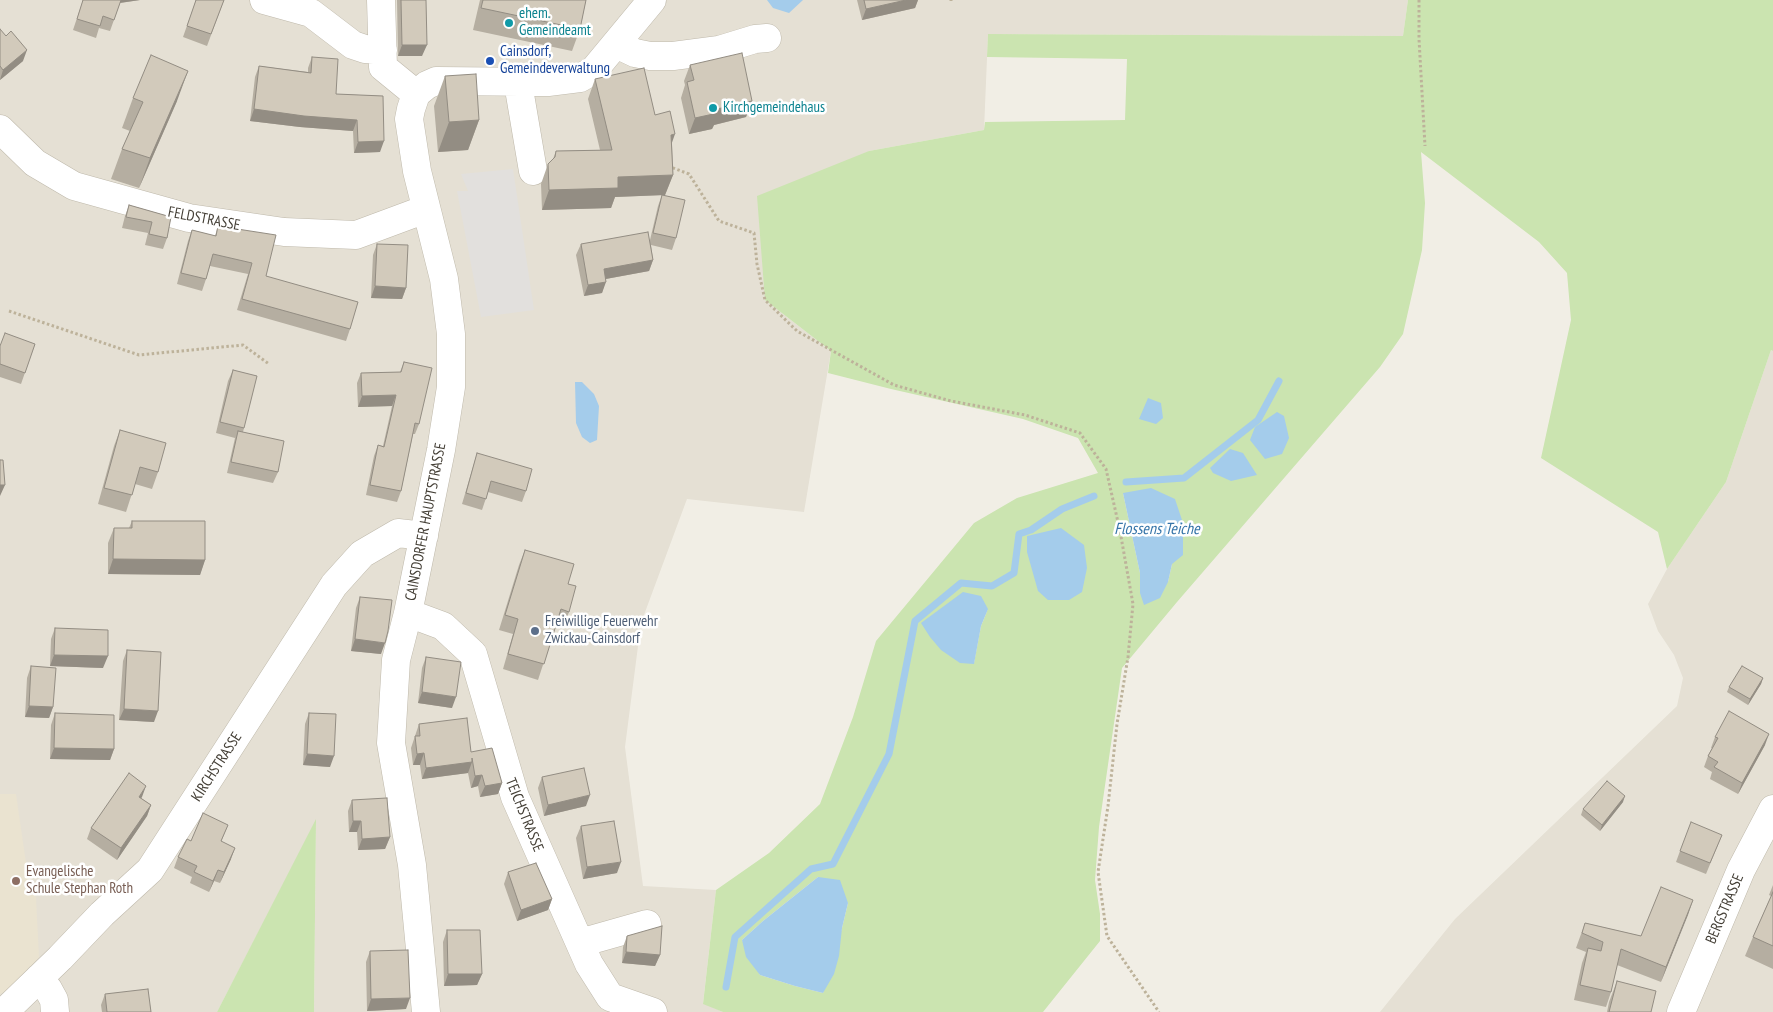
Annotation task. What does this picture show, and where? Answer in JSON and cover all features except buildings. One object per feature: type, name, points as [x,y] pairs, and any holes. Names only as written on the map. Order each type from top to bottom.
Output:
[{"type":"street","points":[[264,0],[311,13],[353,45],[365,49],[383,50]]},
{"type":"street","points":[[381,0],[383,67],[416,94],[427,85],[436,81],[548,82],[580,78],[594,70],[652,0]]},
{"type":"street","points":[[616,44],[635,53],[650,56],[673,56],[719,50],[755,39],[767,38]]},
{"type":"street","points":[[518,82],[533,171]]},
{"type":"street","name":"CAINSDORFER HAUPTSTRASSE","points":[[416,94],[409,119],[417,171],[444,279],[451,334],[451,387],[424,536],[396,660],[391,742],[412,865],[426,1012]]},
{"type":"street","name":"FELDSTRASSE","points":[[0,129],[35,163],[74,186],[189,218],[272,231],[356,235],[426,209]]},
{"type":"street","name":"KIRCHSTRASSE","points":[[4,1012],[102,914],[150,870],[334,584],[362,554],[398,532],[424,536]]},
{"type":"street","name":"TEICHSTRASSE","points":[[408,613],[443,626],[473,654],[515,797],[589,964],[610,997],[653,1012]]},
{"type":"street","name":"BERGSTRASSE","points":[[1681,1012],[1741,870],[1773,809]]},
{"type":"street","points":[[580,943],[648,924]]},
{"type":"street","points":[[39,978],[48,988],[54,1000],[55,1012]]},
{"type":"path","points":[[1419,0],[1420,76],[1425,146]]},
{"type":"path","points":[[660,163],[689,174],[719,221],[754,233],[757,264],[765,300],[797,331],[894,385],[951,401],[1025,415],[1080,433],[1106,469],[1120,531],[1133,604],[1128,657],[1117,724],[1108,806],[1098,872],[1108,936],[1159,1012]]},
{"type":"path","points":[[9,312],[139,355],[243,345],[269,364]]},
{"type":"shaded area","points":[[0,0],[1408,0],[1403,36],[988,34],[984,130],[869,151],[765,300],[831,351],[804,512],[687,499],[641,623],[625,747],[643,886],[716,890],[703,1003],[723,1012],[314,1012],[316,821],[217,1012],[0,1012]]},
{"type":"shaded area","points":[[513,169],[534,310],[481,317],[457,191],[468,191],[461,174]]},
{"type":"shaded area","points":[[1771,350],[1773,351],[1773,1012],[1380,1012],[1455,919],[1677,706],[1683,678],[1674,655],[1658,631],[1648,604],[1667,569],[1726,482]]},
{"type":"shaded area","name":"Evangelische Schule Stephan Roth","points":[[0,794],[16,794],[26,863],[36,898],[39,957],[15,986],[0,994]]},
{"type":"green space","points":[[1408,0],[1773,0],[1773,351],[1771,350],[1726,482],[1667,569],[1658,532],[1541,458],[1571,320],[1567,273],[1539,242],[1421,152],[1425,203],[1422,250],[1403,334],[1380,367],[1122,668],[1099,827],[1095,880],[1100,914],[1100,941],[1043,1012],[723,1012],[703,1004],[716,890],[769,853],[820,804],[853,717],[876,641],[974,523],[1017,498],[1098,473],[1078,438],[1023,419],[828,373],[831,351],[765,300],[757,196],[869,151],[984,130],[985,122],[1125,120],[1127,59],[987,57],[988,34],[1403,36]],"holes":[[[1123,493],[1172,564],[1168,582],[1140,593],[1140,573]],[[988,609],[981,626],[974,663],[960,663]],[[818,877],[848,903],[823,993],[760,975],[742,940]]]},
{"type":"green space","points":[[316,819],[314,1012],[217,1012]]},
{"type":"water","points":[[767,0],[803,0],[789,13],[773,8]]},
{"type":"water","points":[[575,382],[582,382],[594,394],[599,406],[597,440],[590,443],[582,437],[576,423]]},
{"type":"water","points":[[1148,398],[1161,403],[1163,418],[1156,424],[1139,419]]},
{"type":"water","points":[[1277,412],[1284,416],[1289,438],[1282,454],[1265,459],[1250,440],[1255,427]]},
{"type":"water","points":[[1230,449],[1243,453],[1257,475],[1231,481],[1213,473],[1210,468]]},
{"type":"water","name":"Flossens Teiche","points":[[1151,488],[1175,499],[1183,523],[1183,555],[1172,564],[1168,582],[1160,598],[1144,605],[1140,593],[1140,573],[1123,493]]},
{"type":"water","points":[[1061,528],[1084,545],[1087,568],[1082,592],[1069,600],[1048,600],[1038,591],[1027,552],[1027,536]]},
{"type":"water","points":[[963,592],[981,596],[988,609],[981,626],[974,664],[960,663],[941,650],[921,623]]},
{"type":"water","points":[[818,877],[840,880],[848,903],[834,974],[823,993],[760,975],[746,957],[742,940]]},
{"type":"waterway","points":[[1126,482],[1184,478],[1258,420],[1279,381]]},
{"type":"waterway","points":[[726,987],[735,937],[811,869],[833,864],[889,754],[915,621],[961,583],[992,586],[1014,573],[1019,534],[1031,530],[1062,509],[1094,496]]},
{"type":"place","name":"ehem. Gemeindeamt","points":[[509,23]]},
{"type":"place","name":"Cainsdorf, Gemeindeverwaltung","points":[[490,61]]},
{"type":"place","name":"Kirchgemeindehaus","points":[[713,108]]},
{"type":"place","name":"Freiwillige Feuerwehr Zwickau-Cainsdorf","points":[[535,631]]},
{"type":"place","name":"Evangelische Schule Stephan Roth","points":[[16,881]]}]
